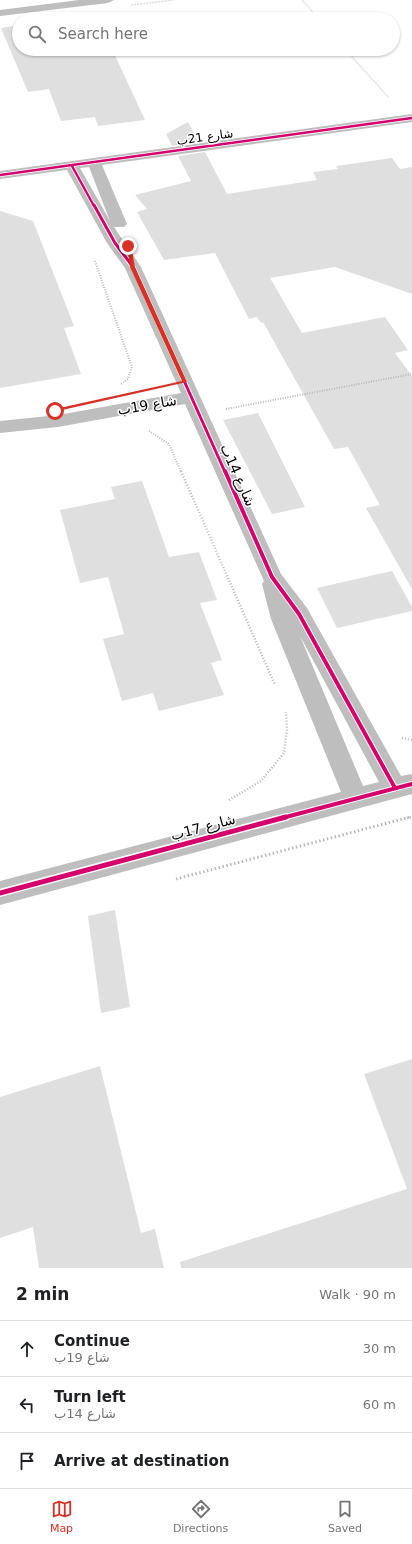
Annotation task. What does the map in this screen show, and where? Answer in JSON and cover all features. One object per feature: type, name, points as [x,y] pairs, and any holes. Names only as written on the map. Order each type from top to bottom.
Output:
[{"type":"street","points":[[0,13],[108,0]]},
{"type":"street","name":"شارع 21ب","points":[[0,175],[412,118]]},
{"type":"street","name":"شارع 14ب","points":[[94,162],[128,246],[133,267],[272,577],[299,614],[404,786]]},
{"type":"street","name":"شارع 14ب","points":[[72,166],[115,242],[133,267]]},
{"type":"street","name":"شاع 19ب","points":[[4,426],[58,421],[188,390]]},
{"type":"street","name":"شارع 14ب","points":[[272,577],[277,604],[282,619],[356,798]]},
{"type":"street","name":"شارع 17ب","points":[[0,893],[404,786]]},
{"type":"path","points":[[302,0],[313,12]]},
{"type":"path","points":[[351,56],[393,102]]},
{"type":"path","points":[[94,258],[132,367],[128,379],[116,387]]},
{"type":"path","points":[[224,409],[412,374]]},
{"type":"path","points":[[144,430],[150,431],[169,444],[276,686]]},
{"type":"path","points":[[226,802],[261,780],[284,753],[287,730],[287,714],[284,707]]},
{"type":"path","points":[[168,882],[412,818]]},
{"type":"building","points":[[12,26],[12,54],[1,28]]},
{"type":"building","points":[[13,56],[115,56],[145,120],[98,126],[95,117],[61,121],[49,89],[28,92]]},
{"type":"building","points":[[188,122],[199,142],[172,146],[166,134]]},
{"type":"building","points":[[205,152],[227,194],[317,180],[313,172],[338,169],[336,166],[392,158],[400,169],[412,167],[412,294],[335,267],[270,278],[302,333],[385,317],[408,350],[395,353],[412,376],[412,589],[366,508],[380,505],[348,447],[334,449],[263,322],[261,323],[257,317],[249,319],[215,253],[164,260],[137,212],[147,209],[135,195],[191,181],[178,156]]},
{"type":"building","points":[[0,211],[33,221],[74,326],[64,328],[81,374],[0,388]]},
{"type":"building","points":[[258,413],[305,507],[272,514],[223,420]]},
{"type":"building","points":[[142,481],[169,557],[199,552],[217,600],[200,603],[222,660],[211,663],[224,695],[159,711],[153,693],[122,701],[103,639],[124,634],[108,577],[80,583],[60,510],[115,499],[111,487]]},
{"type":"building","points":[[392,571],[412,607],[412,611],[337,628],[317,588]]},
{"type":"building","points":[[115,910],[130,1007],[101,1013],[88,916]]},
{"type":"building","points":[[412,1059],[412,1268],[181,1268],[180,1262],[407,1189],[364,1074]]},
{"type":"building","points":[[100,1066],[141,1233],[155,1229],[164,1268],[39,1268],[33,1227],[0,1238],[0,1097]]},
{"type":"cycle path","points":[[0,175],[412,118]]},
{"type":"cycle path","points":[[72,166],[115,243],[133,267],[272,577],[299,614],[395,788]]},
{"type":"cycle path","points":[[0,893],[412,784]]},
{"type":"route","points":[[55,411],[185,382],[133,267],[128,246]]}]
